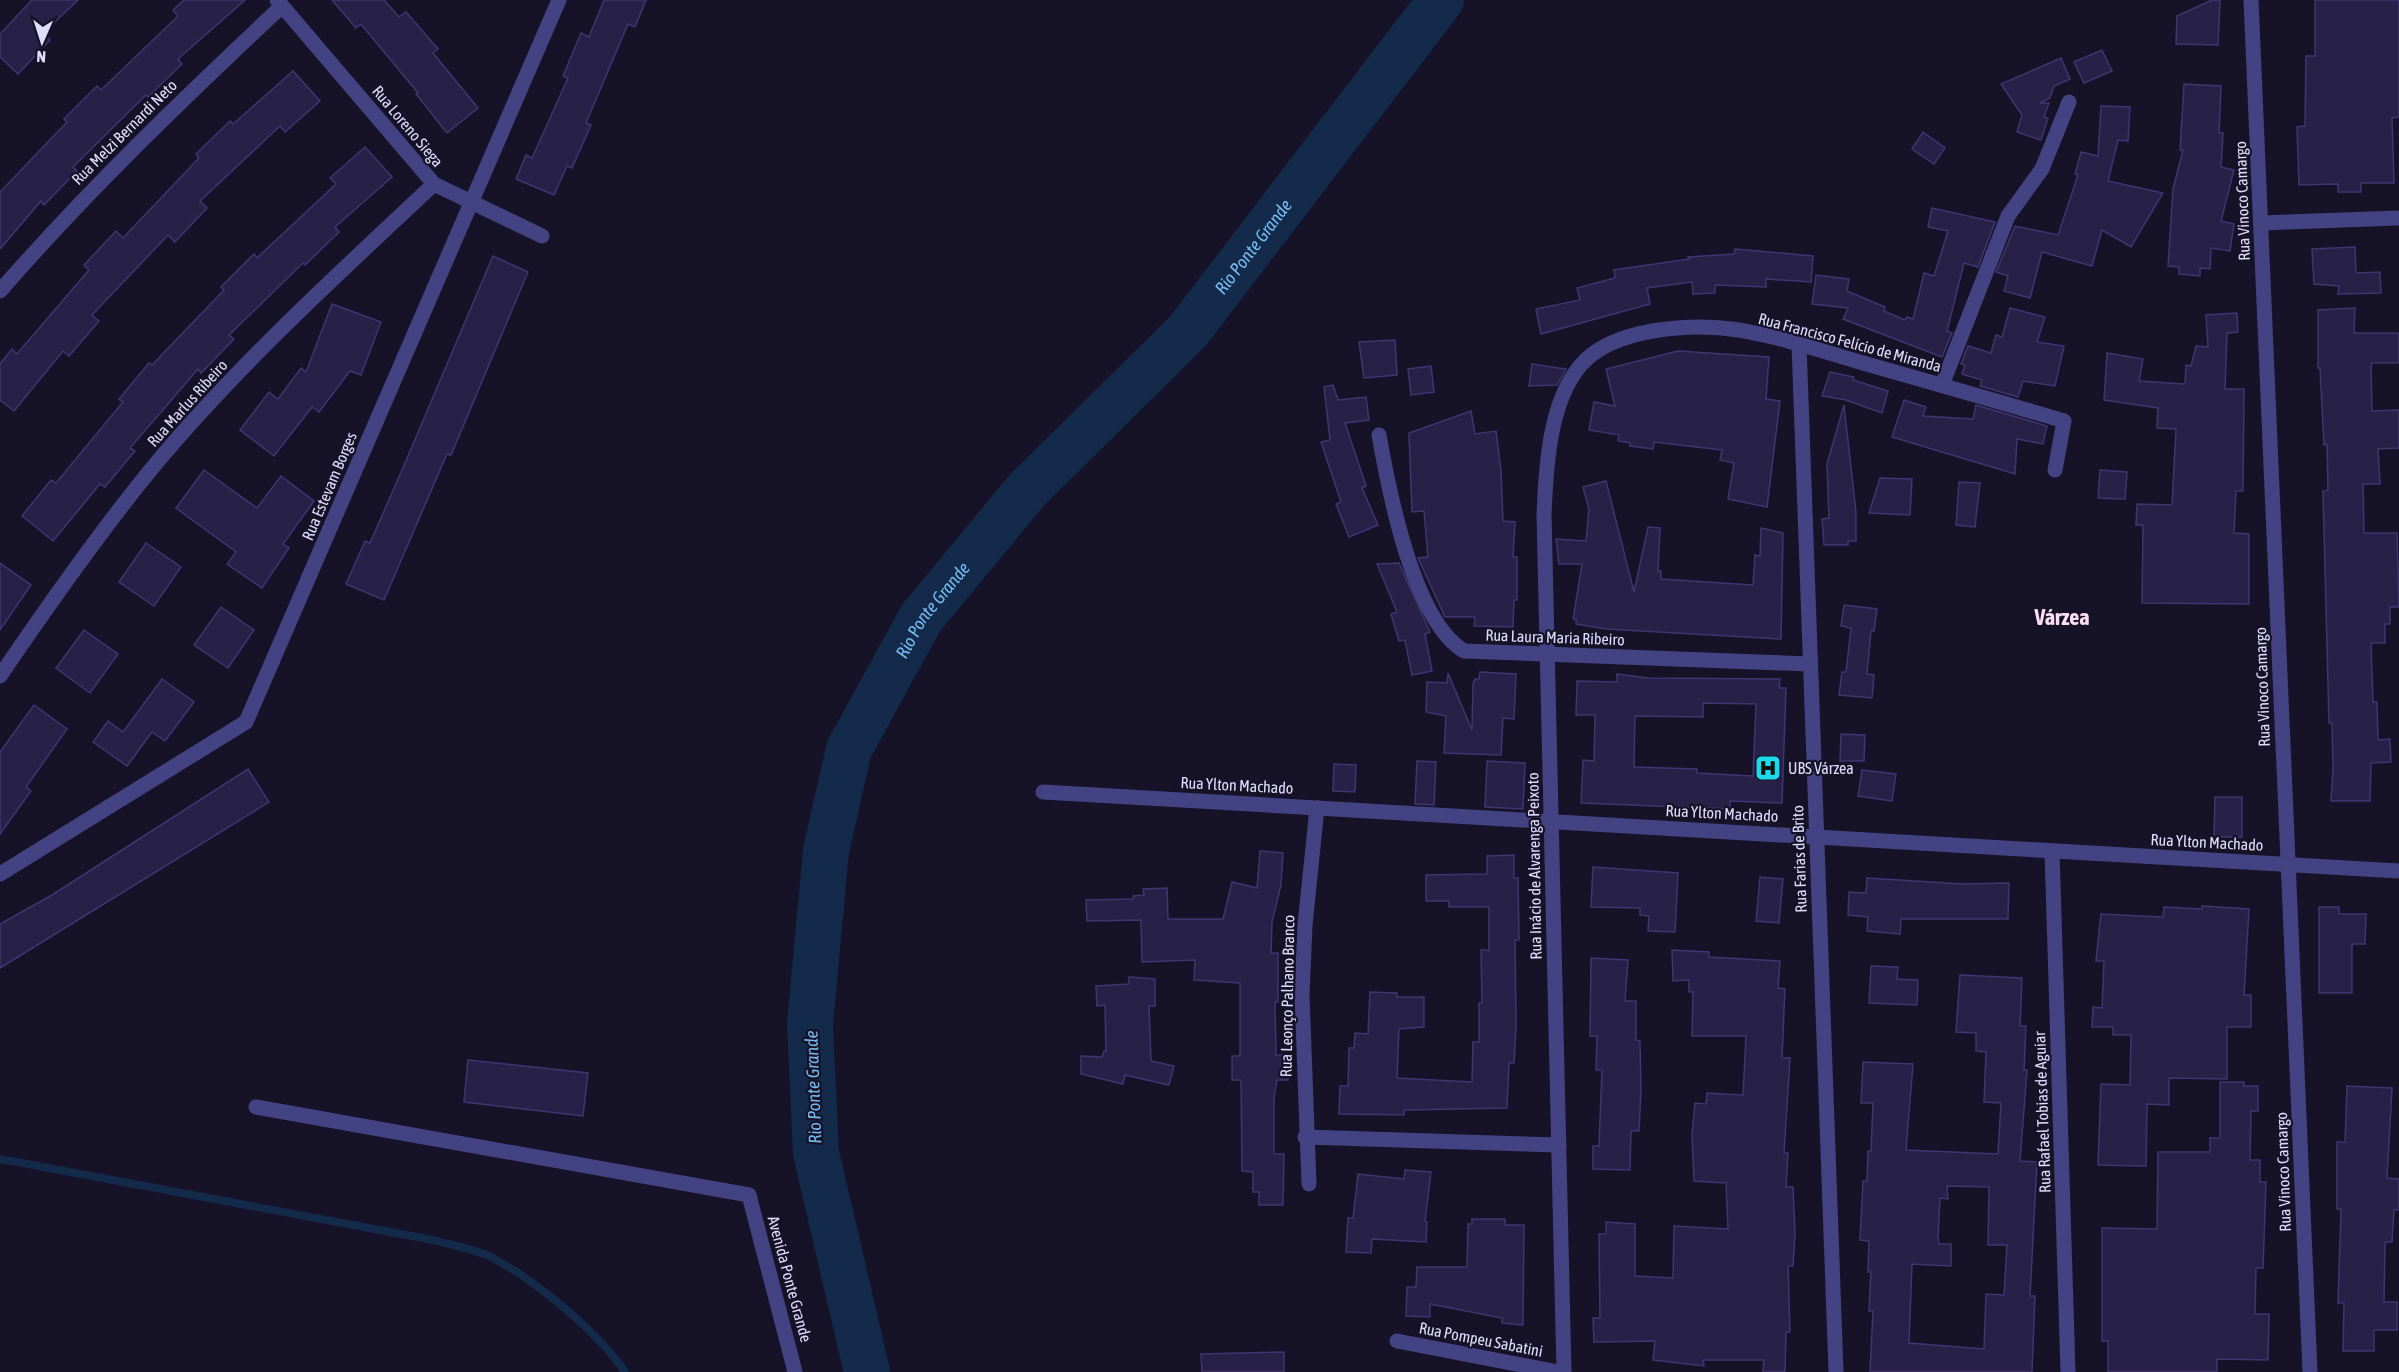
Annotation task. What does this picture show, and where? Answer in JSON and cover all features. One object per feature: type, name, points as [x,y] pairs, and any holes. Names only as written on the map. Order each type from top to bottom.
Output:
[{"type":"street","name":"Rua Estevam Borges","points":[[0,874],[246,722],[560,0]]},
{"type":"street","name":"Rua Vinoco Camargo","points":[[2251,0],[2310,1372]]},
{"type":"street","name":"Rua Loreno Siega","points":[[280,3],[434,184],[542,236]]},
{"type":"street","name":"Rua Melzi Bernardi Neto","points":[[0,291],[69,212],[280,3]]},
{"type":"street","points":[[1942,385],[2008,216],[2042,169],[2069,102]]},
{"type":"street","name":"Rua Marlus Ribeiro","points":[[0,676],[68,576],[153,467],[239,371],[324,286],[434,184]]},
{"type":"street","points":[[2261,223],[2399,218]]},
{"type":"street","name":"Rua Francisco Felício de Miranda","points":[[1581,365],[1616,341],[1669,328],[1706,327],[1739,330],[1798,344],[2064,421],[2055,470]]},
{"type":"street","name":"Rua Farias de Brito","points":[[1798,344],[1836,1372]]},
{"type":"street","name":"Rua Inácio de Alvarenga Peixoto","points":[[1564,1372],[1544,514],[1546,464],[1553,426],[1570,382],[1581,365]]},
{"type":"street","name":"Rua Laura Maria Ribeiro","points":[[1379,435],[1393,504],[1406,549],[1438,626],[1452,643],[1464,651],[1810,664]]},
{"type":"street","name":"Rua Ylton Machado","points":[[1042,792],[2399,871]]},
{"type":"street","name":"Rua Leonço Palhano Branco","points":[[1309,1184],[1305,1137],[1302,994],[1305,925],[1317,808]]},
{"type":"street","name":"Rua Rafael Tobias de Aguiar","points":[[2052,851],[2068,1372]]},
{"type":"street","name":"Avenida Ponte Grande","points":[[256,1107],[749,1195],[795,1372]]},
{"type":"street","points":[[1305,1137],[1558,1145]]},
{"type":"street","name":"Rua Pompeu Sabatini","points":[[1397,1341],[1558,1372]]},
{"type":"building","points":[[32,0],[78,0],[43,33],[50,40],[18,74],[0,57],[0,34]]},
{"type":"building","points":[[184,0],[245,0],[178,59],[182,64],[148,97],[146,95],[73,167],[77,171],[44,205],[41,201],[0,249],[0,192],[67,122],[64,119],[97,86],[101,90],[178,16],[173,10]]},
{"type":"building","points":[[332,0],[384,0],[399,17],[406,12],[438,49],[433,53],[478,108],[447,133],[416,94],[418,93],[361,24],[356,28]]},
{"type":"building","points":[[604,0],[646,0],[635,27],[628,24],[586,123],[591,125],[572,168],[567,166],[554,195],[516,179],[526,155],[532,158],[568,78],[563,76],[581,33],[589,37]]},
{"type":"building","points":[[2212,0],[2220,0],[2218,45],[2176,44],[2177,16]]},
{"type":"building","points":[[2315,0],[2399,0],[2399,117],[2392,118],[2394,183],[2361,183],[2361,192],[2338,192],[2338,184],[2299,185],[2297,127],[2305,126],[2306,56],[2315,56]]},
{"type":"building","points":[[2102,50],[2112,71],[2084,83],[2074,62]]},
{"type":"building","points":[[2061,58],[2070,79],[2054,86],[2050,98],[2040,103],[2049,103],[2044,117],[2048,118],[2041,140],[2017,132],[2022,115],[2001,84]]},
{"type":"building","points":[[293,71],[320,101],[285,132],[280,126],[200,201],[207,208],[175,242],[168,235],[92,315],[99,321],[69,356],[63,351],[14,411],[0,400],[0,364],[12,349],[17,354],[89,270],[84,265],[116,231],[123,238],[199,158],[196,154],[230,121],[233,124]]},
{"type":"building","points":[[2184,84],[2221,86],[2219,133],[2223,133],[2221,167],[2234,170],[2221,221],[2234,224],[2230,251],[2211,248],[2210,269],[2200,268],[2200,276],[2179,274],[2179,267],[2168,266],[2173,189],[2183,150],[2180,150]]},
{"type":"building","points":[[2101,106],[2130,107],[2128,141],[2118,140],[2108,181],[2163,193],[2131,247],[2102,230],[2092,266],[2042,252],[2030,298],[2004,291],[2008,276],[1996,272],[2015,226],[2058,235],[2078,175],[2075,174],[2081,152],[2098,156]]},
{"type":"building","points":[[1923,132],[1945,148],[1934,164],[1912,149]]},
{"type":"building","points":[[365,147],[392,177],[335,227],[339,232],[305,265],[303,263],[229,335],[234,339],[201,373],[198,369],[130,448],[135,451],[105,487],[100,484],[53,541],[22,516],[51,480],[56,483],[123,402],[119,399],[149,363],[152,365],[224,290],[221,287],[254,254],[257,258],[336,184],[330,178]]},
{"type":"building","points":[[1932,208],[1995,222],[1978,267],[1964,263],[1947,331],[1952,333],[1942,357],[1843,319],[1848,308],[1812,304],[1816,275],[1849,279],[1847,291],[1885,307],[1884,311],[1905,320],[1907,317],[1913,319],[1924,273],[1934,276],[1948,231],[1928,227]]},
{"type":"building","points":[[2355,247],[2356,273],[2380,272],[2381,293],[2338,294],[2339,286],[2314,284],[2312,249]]},
{"type":"building","points":[[1735,249],[1813,256],[1811,282],[1766,279],[1766,287],[1715,285],[1715,293],[1693,294],[1692,282],[1647,288],[1650,304],[1541,334],[1536,309],[1580,300],[1577,288],[1615,278],[1614,270],[1689,259],[1688,257],[1734,254]]},
{"type":"building","points":[[493,256],[528,272],[451,455],[447,454],[384,600],[346,584],[365,541],[370,543]]},
{"type":"building","points":[[332,304],[381,322],[361,375],[350,371],[319,412],[312,407],[274,456],[240,430],[269,392],[278,399],[301,368],[306,372]]},
{"type":"building","points":[[2010,308],[2045,317],[2037,342],[2064,346],[2055,386],[2023,381],[2018,397],[1980,386],[1982,380],[1962,374],[1965,365],[1961,364],[1968,346],[1991,353],[1996,335],[2002,337]]},
{"type":"building","points":[[2355,308],[2354,333],[2399,333],[2399,363],[2372,363],[2371,368],[2372,411],[2399,410],[2399,448],[2378,449],[2380,484],[2363,484],[2364,533],[2397,533],[2399,607],[2390,607],[2390,624],[2385,624],[2385,643],[2371,643],[2373,702],[2377,702],[2378,740],[2390,739],[2391,762],[2371,763],[2370,801],[2331,801],[2332,723],[2329,723],[2323,491],[2328,490],[2327,444],[2324,445],[2320,368],[2318,368],[2318,310]]},
{"type":"building","points":[[2237,313],[2238,332],[2227,333],[2225,389],[2244,389],[2243,491],[2236,491],[2234,533],[2249,534],[2249,604],[2142,603],[2143,525],[2136,525],[2137,504],[2172,505],[2176,429],[2157,428],[2158,408],[2104,400],[2107,353],[2143,359],[2139,381],[2185,384],[2186,365],[2191,366],[2196,346],[2208,347],[2206,315]]},
{"type":"building","points":[[1395,340],[1397,375],[1364,378],[1359,342]]},
{"type":"building","points":[[1678,351],[1769,357],[1766,399],[1780,401],[1767,507],[1728,499],[1734,463],[1720,460],[1722,450],[1654,442],[1653,449],[1630,446],[1630,443],[1618,441],[1619,435],[1589,430],[1594,402],[1615,406],[1606,369]]},
{"type":"building","points":[[1532,364],[1566,369],[1557,385],[1529,386]]},
{"type":"building","points":[[1431,366],[1434,392],[1411,395],[1408,369]]},
{"type":"building","points":[[1830,372],[1854,377],[1853,380],[1888,391],[1882,413],[1846,400],[1822,396]]},
{"type":"building","points":[[1333,385],[1338,400],[1366,397],[1369,420],[1345,423],[1366,486],[1362,488],[1378,525],[1349,537],[1336,504],[1341,502],[1321,442],[1330,440],[1324,387]]},
{"type":"building","points":[[1904,400],[1926,407],[1923,416],[1973,419],[1976,405],[2047,426],[2043,444],[2017,439],[2015,474],[1892,437]]},
{"type":"building","points":[[1844,405],[1856,512],[1856,541],[1848,541],[1848,545],[1824,545],[1822,519],[1829,518],[1827,464]]},
{"type":"building","points":[[1471,411],[1475,434],[1496,431],[1501,471],[1503,521],[1515,522],[1513,557],[1517,557],[1517,600],[1514,600],[1513,627],[1474,626],[1475,617],[1445,617],[1418,558],[1428,557],[1424,511],[1412,512],[1409,433]]},
{"type":"building","points":[[204,470],[257,508],[281,476],[314,501],[283,544],[289,548],[262,588],[227,564],[236,552],[176,508]]},
{"type":"building","points":[[2100,470],[2127,472],[2125,499],[2098,498]]},
{"type":"building","points":[[1880,478],[1912,479],[1910,515],[1869,513]]},
{"type":"building","points":[[1606,481],[1634,592],[1648,527],[1660,528],[1658,571],[1661,571],[1661,579],[1753,585],[1755,555],[1760,556],[1761,528],[1783,533],[1781,639],[1606,629],[1576,624],[1576,619],[1573,619],[1582,564],[1559,564],[1556,539],[1586,541],[1589,509],[1583,487]]},
{"type":"building","points":[[1959,482],[1980,483],[1975,527],[1956,525]]},
{"type":"building","points":[[146,543],[181,567],[154,606],[119,582]]},
{"type":"building","points":[[0,563],[31,585],[0,630]]},
{"type":"building","points":[[1399,563],[1430,632],[1425,634],[1432,671],[1412,675],[1405,640],[1399,641],[1391,614],[1397,612],[1377,564]]},
{"type":"building","points":[[1844,605],[1877,609],[1874,631],[1871,631],[1867,674],[1874,675],[1872,698],[1839,695],[1842,672],[1846,672],[1851,628],[1841,626]]},
{"type":"building","points":[[221,607],[254,630],[228,668],[194,645]]},
{"type":"building","points":[[84,630],[118,654],[90,693],[56,668]]},
{"type":"building","points":[[1480,672],[1516,674],[1514,719],[1503,718],[1501,755],[1444,753],[1446,716],[1426,712],[1427,682],[1447,683],[1448,673],[1472,730],[1473,684],[1475,679],[1479,679]]},
{"type":"building","points":[[1617,674],[1649,678],[1780,679],[1779,688],[1786,688],[1782,803],[1730,801],[1730,809],[1581,803],[1583,760],[1594,761],[1595,715],[1576,715],[1577,681],[1617,682]],"holes":[[[1703,703],[1756,704],[1753,776],[1697,773],[1697,769],[1634,767],[1635,716],[1703,717]]]},
{"type":"building","points":[[162,679],[194,702],[165,741],[152,732],[127,766],[93,742],[108,721],[123,732]]},
{"type":"building","points":[[34,705],[67,729],[26,787],[31,791],[0,834],[0,752]]},
{"type":"building","points":[[1841,734],[1865,735],[1864,761],[1840,761]]},
{"type":"building","points":[[1417,761],[1436,762],[1434,805],[1415,804]]},
{"type":"building","points":[[1487,761],[1525,763],[1523,809],[1485,807]]},
{"type":"building","points":[[1334,764],[1356,765],[1355,792],[1333,791]]},
{"type":"building","points":[[248,769],[269,802],[0,968],[0,924],[52,895]]},
{"type":"building","points":[[1862,770],[1896,774],[1892,801],[1858,796]]},
{"type":"building","points":[[2215,797],[2242,797],[2242,837],[2214,837]]},
{"type":"building","points":[[1260,851],[1283,853],[1281,885],[1272,922],[1271,953],[1278,953],[1278,1002],[1275,1002],[1276,1055],[1288,1055],[1288,1080],[1277,1080],[1274,1097],[1274,1154],[1284,1154],[1283,1205],[1259,1205],[1259,1192],[1253,1192],[1253,1172],[1242,1171],[1241,1080],[1232,1080],[1232,1056],[1240,1056],[1240,983],[1194,980],[1195,960],[1142,962],[1141,920],[1087,921],[1086,900],[1133,899],[1133,896],[1144,895],[1143,889],[1167,888],[1168,919],[1223,919],[1232,882],[1257,888]]},
{"type":"building","points":[[1514,855],[1514,878],[1518,878],[1519,940],[1515,940],[1516,1026],[1514,1063],[1509,1063],[1507,1108],[1404,1110],[1404,1115],[1339,1114],[1340,1086],[1348,1086],[1349,1048],[1354,1048],[1355,1033],[1368,1034],[1370,992],[1397,993],[1397,997],[1424,997],[1424,1027],[1399,1029],[1397,1078],[1472,1082],[1473,1042],[1479,1042],[1479,1003],[1482,1003],[1481,950],[1489,950],[1489,907],[1449,907],[1449,901],[1426,901],[1426,875],[1487,874],[1487,856]]},
{"type":"building","points":[[1593,867],[1678,873],[1675,932],[1648,931],[1649,916],[1640,915],[1640,908],[1591,907]]},
{"type":"building","points":[[1760,877],[1783,879],[1779,923],[1756,921]]},
{"type":"building","points":[[1867,878],[1963,884],[2009,883],[2008,919],[1901,919],[1900,934],[1867,931],[1868,917],[1848,915],[1849,892],[1866,893]]},
{"type":"building","points":[[2202,906],[2249,909],[2244,995],[2251,995],[2251,1027],[2227,1027],[2227,1079],[2169,1078],[2169,1105],[2147,1104],[2146,1166],[2098,1165],[2101,1084],[2130,1085],[2131,1035],[2113,1035],[2113,1027],[2092,1027],[2093,1007],[2102,1008],[2104,961],[2096,961],[2101,914],[2163,917],[2164,907],[2202,909]]},
{"type":"building","points":[[2319,907],[2339,907],[2339,914],[2366,914],[2365,944],[2352,944],[2352,993],[2319,993]]},
{"type":"building","points":[[1672,950],[1709,952],[1709,957],[1780,961],[1778,988],[1785,989],[1782,1058],[1790,1058],[1784,1153],[1788,1153],[1786,1187],[1793,1187],[1795,1234],[1793,1266],[1788,1266],[1790,1332],[1786,1332],[1785,1372],[1763,1372],[1764,1360],[1703,1360],[1704,1366],[1653,1360],[1655,1341],[1594,1342],[1593,1318],[1600,1318],[1599,1234],[1606,1234],[1606,1222],[1635,1224],[1635,1276],[1673,1278],[1674,1226],[1728,1229],[1726,1183],[1694,1181],[1692,1135],[1695,1103],[1706,1104],[1707,1093],[1743,1095],[1746,1036],[1692,1036],[1693,992],[1689,992],[1689,980],[1673,981]]},
{"type":"building","points":[[1591,958],[1628,960],[1625,1001],[1636,1001],[1636,1040],[1640,1041],[1641,1090],[1639,1131],[1631,1131],[1630,1170],[1593,1169],[1593,1146],[1599,1146],[1602,1070],[1596,1070],[1597,1036],[1590,1036]]},
{"type":"building","points":[[1871,966],[1898,967],[1897,979],[1918,980],[1917,1005],[1869,1003]]},
{"type":"building","points":[[1960,975],[2022,978],[2020,1026],[2026,1026],[2024,1070],[2027,1070],[2020,1161],[2037,1162],[2030,1296],[2035,1296],[2032,1372],[1870,1372],[1873,1311],[1869,1311],[1871,1272],[1868,1272],[1869,1241],[1860,1240],[1863,1181],[1867,1181],[1868,1151],[1871,1151],[1873,1103],[1861,1103],[1863,1062],[1913,1064],[1906,1150],[1998,1154],[2001,1103],[1984,1102],[1986,1052],[1976,1051],[1976,1033],[1956,1032]],"holes":[[[1947,1186],[1989,1187],[1988,1245],[2007,1245],[2004,1295],[1986,1294],[1984,1349],[1909,1343],[1912,1264],[1951,1266],[1951,1244],[1939,1244],[1940,1198],[1948,1199]]]},
{"type":"building","points":[[1129,977],[1155,979],[1155,1006],[1149,1006],[1151,1061],[1174,1066],[1169,1085],[1125,1075],[1123,1084],[1081,1074],[1081,1056],[1102,1057],[1106,1051],[1105,1005],[1097,1006],[1096,986],[1129,984]]},
{"type":"building","points":[[468,1060],[588,1073],[583,1116],[464,1102]]},
{"type":"building","points":[[2220,1082],[2244,1082],[2244,1086],[2258,1086],[2258,1111],[2251,1111],[2250,1160],[2260,1160],[2260,1182],[2266,1182],[2263,1268],[2256,1268],[2255,1314],[2269,1314],[2268,1360],[2217,1359],[2217,1372],[2108,1372],[2108,1341],[2102,1341],[2102,1228],[2157,1229],[2158,1152],[2210,1152],[2210,1138],[2220,1138]]},
{"type":"building","points":[[2347,1086],[2392,1088],[2387,1178],[2399,1179],[2399,1210],[2394,1210],[2392,1242],[2385,1242],[2384,1302],[2397,1302],[2397,1330],[2374,1330],[2374,1351],[2343,1351],[2344,1303],[2338,1303],[2341,1209],[2337,1209],[2337,1142],[2345,1142]]},
{"type":"building","points":[[1405,1170],[1431,1172],[1425,1221],[1427,1222],[1426,1242],[1372,1239],[1371,1253],[1346,1252],[1348,1218],[1353,1218],[1358,1174],[1404,1179]]},
{"type":"building","points":[[1472,1219],[1505,1219],[1505,1225],[1524,1225],[1523,1325],[1502,1323],[1502,1318],[1430,1304],[1430,1317],[1406,1316],[1407,1287],[1416,1287],[1417,1267],[1467,1267],[1468,1224],[1472,1224]]},
{"type":"building","points":[[1284,1352],[1284,1372],[1202,1372],[1201,1354]]},
{"type":"waterway","name":"Rio Ponte Grande","points":[[867,1372],[816,1153],[810,1024],[826,851],[849,749],[921,618],[1027,490],[1188,331],[1441,0]]},
{"type":"waterway","points":[[0,1159],[433,1240],[477,1252],[491,1257],[527,1279],[564,1308],[598,1340],[625,1372]]},
{"type":"place","name":"UBS Várzea","points":[[1768,768]]},
{"type":"district","name":"Várzea","points":[[2062,617]]}]
